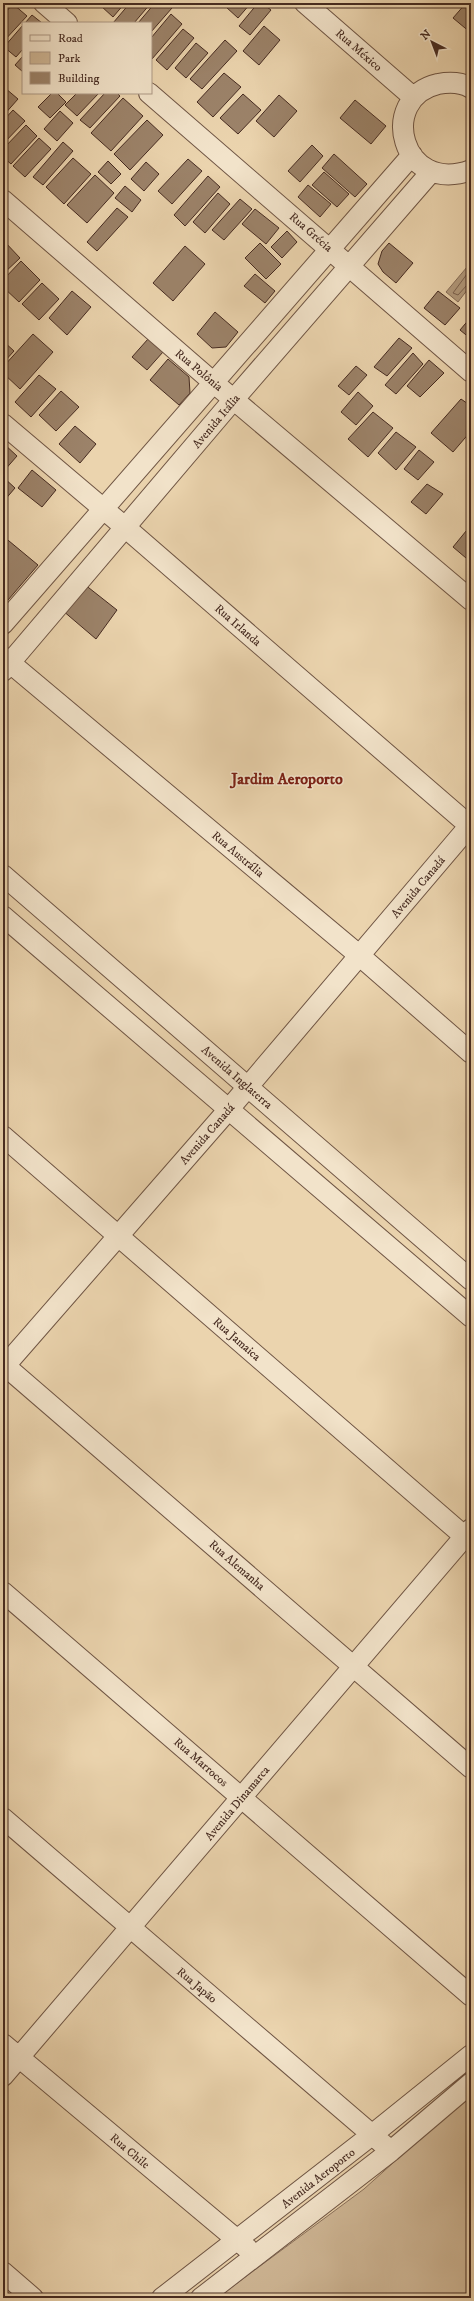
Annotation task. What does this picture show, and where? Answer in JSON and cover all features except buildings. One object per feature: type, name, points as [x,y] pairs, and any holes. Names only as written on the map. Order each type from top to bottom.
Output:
[{"type":"street","points":[[44,3],[66,22]]},
{"type":"street","name":"Rua México","points":[[305,3],[413,97]]},
{"type":"street","points":[[470,86],[458,83],[434,85],[413,97],[406,112],[403,125],[404,140],[417,163],[431,172],[458,175],[471,170]]},
{"type":"street","name":"Rua Grécia","points":[[150,94],[471,372]]},
{"type":"street","points":[[3,624],[412,155]]},
{"type":"street","name":"Avenida Itália","points":[[5,663],[126,528],[234,399],[431,172]]},
{"type":"street","name":"Rua Polônia","points":[[3,200],[214,383],[471,600]]},
{"type":"street","name":"Rua Irlanda","points":[[3,424],[104,509],[470,826]]},
{"type":"street","name":"Rua Austrália","points":[[5,663],[360,956],[471,1053]]},
{"type":"street","name":"Avenida Canadá","points":[[4,1366],[229,1109],[470,826]]},
{"type":"street","name":"Avenida Inglaterra","points":[[3,875],[471,1280]]},
{"type":"street","points":[[3,916],[471,1317]]},
{"type":"street","name":"Rua Jamaica","points":[[3,1136],[469,1536]]},
{"type":"street","name":"Rua Alemanha","points":[[4,1366],[354,1665],[471,1768]]},
{"type":"street","name":"Avenida Dinamarca","points":[[3,2076],[131,1928],[354,1665],[469,1536]]},
{"type":"street","name":"Rua Marrocos","points":[[3,1592],[471,1996]]},
{"type":"street","name":"Rua Japão","points":[[3,1818],[391,2151]]},
{"type":"street","name":"Rua Chile","points":[[3,2044],[238,2241],[258,2256]]},
{"type":"street","name":"Avenida Aeroporto","points":[[162,2298],[238,2241],[471,2055]]},
{"type":"street","name":"Avenida Aeroporto","points":[[201,2298],[258,2256],[391,2151],[471,2083]]},
{"type":"street","points":[[3,2272],[33,2298]]},
{"type":"green space","points":[[471,2093],[471,2298],[217,2298],[364,2189]]},
{"type":"water","points":[[467,267],[471,270],[471,285],[458,302],[446,292]]},
{"type":"district","name":"Jardim Aeroporto","points":[[287,778]]}]
